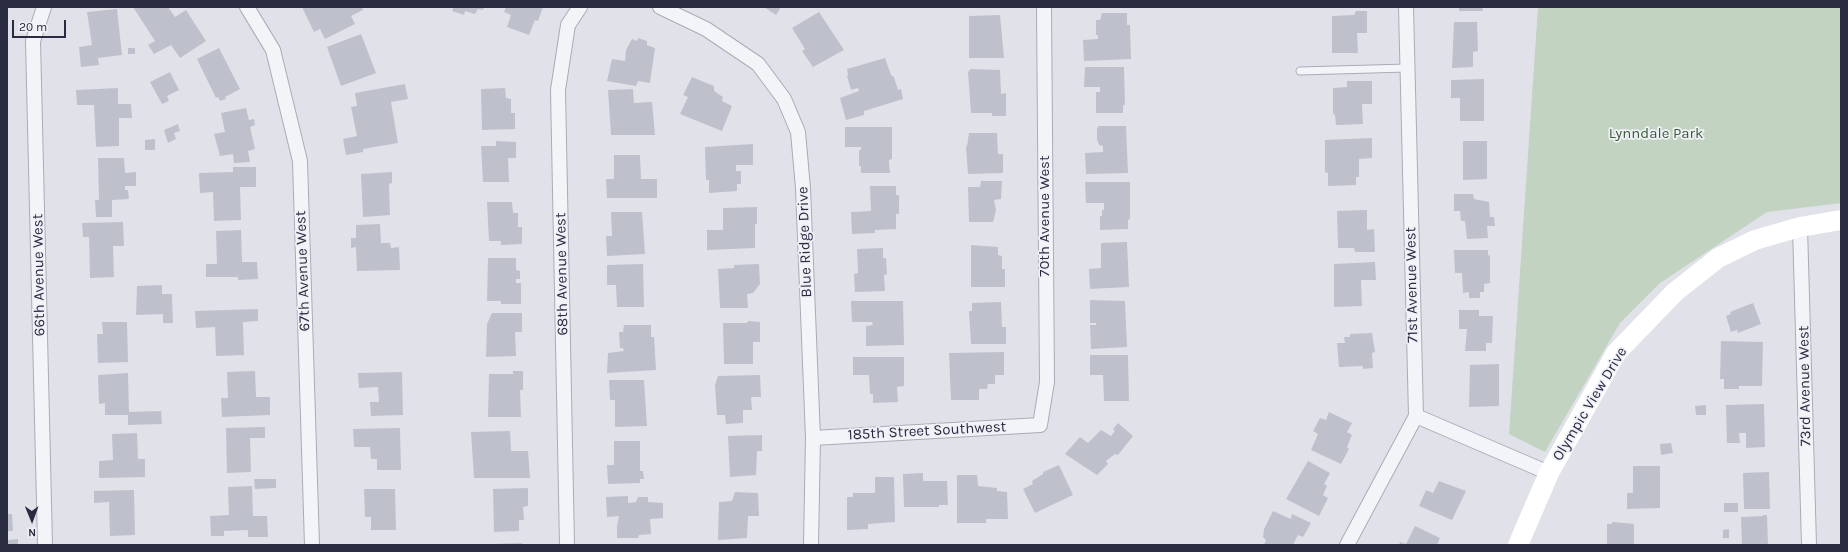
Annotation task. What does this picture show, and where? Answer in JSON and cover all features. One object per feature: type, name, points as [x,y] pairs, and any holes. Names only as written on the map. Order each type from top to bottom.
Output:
[{"type":"main road","name":"Olympic View Drive","points":[[1518,545],[1549,473],[1616,353],[1675,292],[1718,258],[1756,240],[1800,227],[1841,220]]},
{"type":"street","name":"66th Avenue West","points":[[44,7],[33,41],[45,545]]},
{"type":"street","name":"67th Avenue West","points":[[247,7],[273,50],[300,161],[312,545]]},
{"type":"street","name":"68th Avenue West","points":[[567,545],[558,90],[568,25],[580,7]]},
{"type":"street","name":"Blue Ridge Drive","points":[[660,7],[706,29],[758,64],[784,98],[798,132],[803,188],[813,438],[812,545]]},
{"type":"street","name":"70th Avenue West","points":[[1040,425],[1047,382],[1044,7]]},
{"type":"street","name":"71st Avenue West","points":[[1347,545],[1416,416],[1406,7]]},
{"type":"street","name":"73rd Avenue West","points":[[1800,227],[1809,545]]},
{"type":"street","points":[[1416,416],[1549,473]]},
{"type":"street","name":"185th Street Southwest","points":[[813,438],[1040,425]]},
{"type":"lane","points":[[1300,71],[1407,68]]},
{"type":"green space","name":"Lynndale Park","points":[[1538,7],[1841,7],[1841,203],[1767,212],[1660,283],[1620,323],[1545,452],[1509,434]]},
{"type":"building","points":[[133,7],[168,7],[175,17],[186,10],[206,41],[180,58],[171,45],[154,54],[148,45],[155,41]]},
{"type":"building","points":[[302,7],[362,7],[363,10],[351,16],[355,24],[325,39],[320,29],[314,32]]},
{"type":"building","points":[[454,7],[484,7],[483,10],[478,9],[475,14],[465,11],[464,15],[452,11]]},
{"type":"building","points":[[506,7],[543,7],[538,21],[535,20],[529,35],[507,27],[511,15],[504,12]]},
{"type":"building","points":[[764,7],[781,7],[776,15]]},
{"type":"building","points":[[1459,7],[1482,7],[1483,11],[1459,11]]},
{"type":"building","points":[[117,9],[122,55],[98,58],[99,65],[81,67],[79,47],[92,45],[87,12]]},
{"type":"building","points":[[1356,11],[1367,11],[1367,33],[1357,33],[1358,53],[1332,53],[1332,16],[1354,15]]},
{"type":"building","points":[[819,12],[844,50],[813,67],[802,51],[805,49],[792,28]]},
{"type":"building","points":[[1102,13],[1127,13],[1127,25],[1130,25],[1131,59],[1084,61],[1083,40],[1098,39],[1098,35],[1096,35],[1096,20],[1100,20]]},
{"type":"building","points":[[1000,15],[1004,58],[969,58],[969,16]]},
{"type":"building","points":[[1454,22],[1477,22],[1478,51],[1473,52],[1473,67],[1452,68]]},
{"type":"building","points":[[361,34],[376,73],[341,86],[327,47]]},
{"type":"building","points":[[638,38],[647,41],[647,45],[655,48],[650,83],[638,81],[636,86],[607,81],[612,59],[625,61],[626,50],[632,39],[637,41]]},
{"type":"building","points":[[128,48],[135,48],[135,54],[128,54]]},
{"type":"building","points":[[219,48],[240,89],[225,97],[226,99],[220,101],[218,97],[216,98],[197,59]]},
{"type":"building","points":[[885,58],[898,90],[901,89],[903,99],[864,111],[864,115],[846,120],[840,98],[859,91],[858,88],[851,90],[847,76],[847,69]]},
{"type":"building","points":[[1085,67],[1124,67],[1125,105],[1123,105],[1123,113],[1096,113],[1096,92],[1100,92],[1100,87],[1084,87]]},
{"type":"building","points":[[971,69],[1000,70],[1001,94],[1006,93],[1006,116],[992,116],[992,113],[971,113],[968,72]]},
{"type":"building","points":[[170,72],[179,90],[167,96],[169,101],[162,104],[150,82]]},
{"type":"building","points":[[692,77],[714,86],[714,91],[723,97],[722,101],[732,106],[722,131],[680,114],[688,97],[683,95]]},
{"type":"building","points":[[1484,79],[1484,121],[1460,121],[1460,98],[1451,98],[1451,80]]},
{"type":"building","points":[[1347,81],[1372,81],[1372,104],[1362,104],[1363,124],[1336,125],[1335,115],[1333,114],[1333,88],[1347,87]]},
{"type":"building","points":[[405,84],[408,99],[391,102],[398,143],[363,149],[363,152],[346,155],[343,139],[357,136],[351,107],[357,106],[355,93]]},
{"type":"building","points":[[118,88],[118,104],[131,104],[132,118],[119,118],[119,146],[96,147],[94,105],[77,105],[76,90]]},
{"type":"building","points":[[505,88],[506,98],[511,99],[511,113],[515,113],[515,129],[482,130],[481,89]]},
{"type":"building","points":[[633,89],[634,103],[652,102],[655,135],[611,135],[608,90]]},
{"type":"building","points":[[246,108],[249,120],[254,119],[255,125],[250,127],[255,149],[248,151],[250,162],[234,163],[233,154],[220,156],[214,134],[225,132],[221,113]]},
{"type":"building","points":[[178,124],[180,131],[174,133],[176,139],[168,143],[164,130]]},
{"type":"building","points":[[1099,126],[1126,126],[1128,173],[1086,174],[1085,153],[1103,152],[1103,146],[1099,145],[1097,139],[1097,128]]},
{"type":"building","points":[[845,127],[892,127],[892,159],[889,160],[890,173],[861,173],[861,166],[859,166],[859,150],[861,150],[861,147],[845,147]]},
{"type":"building","points":[[969,133],[997,133],[998,154],[1003,154],[1003,173],[968,174],[966,147]]},
{"type":"building","points":[[1372,138],[1372,158],[1359,159],[1359,177],[1356,177],[1356,185],[1328,186],[1328,173],[1325,172],[1325,140]]},
{"type":"building","points":[[155,139],[155,150],[145,150],[145,140]]},
{"type":"building","points":[[496,141],[516,142],[516,158],[508,158],[509,182],[483,182],[481,146],[496,146]]},
{"type":"building","points":[[1463,141],[1487,141],[1487,179],[1463,180]]},
{"type":"building","points":[[753,144],[753,165],[736,165],[736,171],[741,171],[741,184],[737,184],[737,191],[709,193],[709,180],[706,180],[705,147]]},
{"type":"building","points":[[614,155],[640,155],[641,179],[657,179],[657,198],[607,198],[606,179],[614,179]]},
{"type":"building","points":[[98,158],[124,158],[125,173],[136,172],[136,186],[125,186],[125,190],[128,190],[129,199],[112,200],[112,217],[96,217],[95,200],[99,200]]},
{"type":"building","points":[[233,167],[256,167],[256,187],[240,187],[241,220],[214,221],[213,192],[200,193],[199,173],[233,172]]},
{"type":"building","points":[[392,172],[392,183],[389,184],[390,215],[363,217],[361,174]]},
{"type":"building","points":[[981,181],[1002,181],[1001,199],[994,200],[996,210],[993,222],[969,222],[968,187],[980,187]]},
{"type":"building","points":[[1085,182],[1130,182],[1130,219],[1128,220],[1128,229],[1100,230],[1100,216],[1102,216],[1102,210],[1104,210],[1104,203],[1086,203]]},
{"type":"building","points":[[870,186],[896,186],[896,195],[899,195],[899,214],[896,214],[896,229],[875,230],[875,233],[852,234],[851,212],[871,211]]},
{"type":"building","points":[[1454,194],[1473,194],[1474,199],[1489,202],[1490,217],[1494,217],[1495,226],[1487,226],[1488,238],[1467,239],[1465,221],[1461,221],[1460,211],[1454,211]]},
{"type":"building","points":[[487,202],[512,202],[513,213],[518,213],[518,227],[522,227],[522,244],[501,245],[501,241],[489,241]]},
{"type":"building","points":[[757,207],[755,248],[707,250],[707,230],[723,230],[723,208]]},
{"type":"building","points":[[1367,210],[1367,230],[1374,229],[1375,252],[1355,252],[1354,248],[1338,248],[1337,211]]},
{"type":"building","points":[[611,212],[642,212],[645,254],[607,256],[606,236],[612,236]]},
{"type":"building","points":[[123,222],[124,246],[113,246],[114,277],[90,278],[89,237],[83,237],[82,223]]},
{"type":"building","points":[[380,224],[381,243],[390,243],[391,248],[399,247],[400,270],[357,271],[356,247],[351,248],[351,238],[356,238],[356,225]]},
{"type":"building","points":[[241,230],[242,262],[257,262],[258,279],[238,280],[238,277],[206,277],[206,264],[217,264],[216,231]]},
{"type":"building","points":[[1127,242],[1129,287],[1090,289],[1089,269],[1101,268],[1101,243]]},
{"type":"building","points":[[971,245],[998,247],[998,255],[1002,256],[1002,269],[1005,269],[1005,287],[971,287]]},
{"type":"building","points":[[883,248],[883,258],[886,258],[887,274],[884,275],[885,291],[855,292],[854,274],[858,273],[857,249]]},
{"type":"building","points":[[1454,250],[1488,250],[1488,255],[1490,256],[1490,283],[1484,284],[1484,292],[1480,292],[1480,298],[1469,298],[1469,292],[1463,293],[1462,273],[1455,273]]},
{"type":"building","points":[[488,258],[516,258],[516,270],[520,271],[520,279],[516,279],[516,283],[521,283],[521,304],[501,304],[501,301],[487,301]]},
{"type":"building","points":[[1375,262],[1376,280],[1361,280],[1362,306],[1334,307],[1334,264]]},
{"type":"building","points":[[643,264],[644,307],[617,307],[616,285],[607,285],[607,265]]},
{"type":"building","points":[[759,264],[760,284],[753,293],[747,294],[748,308],[720,308],[718,269],[734,268],[734,265]]},
{"type":"building","points":[[162,285],[162,294],[172,294],[173,323],[163,323],[163,314],[136,315],[137,286]]},
{"type":"building","points":[[1090,300],[1125,301],[1127,347],[1091,349],[1090,325],[1096,325],[1096,323],[1090,323]]},
{"type":"building","points":[[851,301],[903,301],[904,345],[866,346],[866,326],[873,325],[872,322],[852,322]]},
{"type":"building","points":[[1001,302],[1002,327],[1006,327],[1006,344],[971,344],[969,311],[972,311],[972,303]]},
{"type":"building","points":[[1753,303],[1761,324],[1738,333],[1737,330],[1731,332],[1726,316],[1731,314],[1730,312]]},
{"type":"building","points":[[258,309],[258,321],[243,322],[244,355],[216,356],[215,327],[196,328],[195,311]]},
{"type":"building","points":[[1459,310],[1479,310],[1479,316],[1493,316],[1492,343],[1486,343],[1486,351],[1465,351],[1467,329],[1459,329]]},
{"type":"building","points":[[492,313],[522,313],[522,332],[515,332],[516,356],[486,357],[487,324]]},
{"type":"building","points":[[748,321],[760,322],[760,342],[753,342],[753,364],[724,364],[723,323],[747,323]]},
{"type":"building","points":[[102,322],[127,322],[128,362],[98,363],[97,334],[103,334]]},
{"type":"building","points":[[624,325],[651,325],[651,337],[654,337],[656,370],[607,373],[608,353],[624,351],[623,348],[620,348],[619,332],[623,332]]},
{"type":"building","points":[[1372,333],[1375,352],[1372,353],[1373,368],[1363,369],[1363,366],[1339,367],[1337,343],[1345,343],[1344,337],[1350,337],[1350,334]]},
{"type":"building","points":[[1721,341],[1763,342],[1762,386],[1739,386],[1739,389],[1724,389],[1724,379],[1720,379]]},
{"type":"building","points":[[1004,352],[1004,375],[995,375],[995,384],[988,384],[987,389],[979,389],[979,400],[951,400],[949,353]]},
{"type":"building","points":[[1090,355],[1128,355],[1129,401],[1104,401],[1103,375],[1090,375]]},
{"type":"building","points":[[853,357],[904,357],[904,386],[897,387],[898,402],[873,403],[873,394],[870,394],[869,375],[853,375]]},
{"type":"building","points":[[1499,364],[1499,406],[1469,407],[1470,365]]},
{"type":"building","points":[[255,371],[256,397],[270,397],[270,415],[222,417],[221,398],[228,398],[227,372]]},
{"type":"building","points":[[513,371],[523,371],[523,390],[520,390],[521,417],[488,417],[489,374],[513,374]]},
{"type":"building","points":[[402,372],[403,415],[371,416],[370,402],[379,402],[378,387],[359,388],[358,373]]},
{"type":"building","points":[[128,373],[129,412],[161,411],[162,424],[128,425],[128,415],[105,415],[105,403],[99,404],[98,375]]},
{"type":"building","points":[[760,375],[761,397],[751,397],[752,410],[743,410],[743,423],[726,424],[725,415],[717,415],[715,385],[718,376]]},
{"type":"building","points":[[609,380],[644,380],[647,426],[615,427],[615,400],[610,400]]},
{"type":"building","points":[[1764,404],[1765,447],[1746,448],[1746,433],[1739,433],[1740,443],[1727,443],[1726,405]]},
{"type":"building","points":[[1706,405],[1706,415],[1696,415],[1695,406]]},
{"type":"building","points":[[1329,412],[1352,423],[1347,432],[1352,435],[1347,447],[1349,449],[1341,464],[1311,450],[1318,434],[1313,431],[1320,418],[1326,420]]},
{"type":"building","points":[[1118,423],[1133,436],[1118,455],[1115,454],[1106,461],[1108,464],[1097,475],[1065,454],[1080,437],[1088,443],[1101,430],[1111,436],[1115,431],[1113,429]]},
{"type":"building","points":[[265,427],[265,438],[250,438],[251,472],[227,473],[226,428]]},
{"type":"building","points":[[400,428],[401,470],[377,470],[377,459],[371,459],[370,447],[354,447],[353,429]]},
{"type":"building","points":[[510,431],[511,451],[528,451],[530,478],[474,478],[471,432]]},
{"type":"building","points":[[137,433],[138,459],[145,459],[145,477],[99,478],[99,461],[113,460],[112,434]]},
{"type":"building","points":[[762,435],[762,451],[757,451],[756,475],[730,477],[728,436]]},
{"type":"building","points":[[614,441],[640,441],[640,471],[643,471],[644,479],[640,479],[640,483],[608,484],[607,465],[614,465]]},
{"type":"building","points":[[1671,443],[1673,453],[1661,455],[1660,444]]},
{"type":"building","points":[[1308,461],[1330,473],[1324,484],[1327,486],[1323,495],[1328,498],[1319,516],[1286,499]]},
{"type":"building","points":[[1059,465],[1073,495],[1035,513],[1023,489],[1033,484],[1032,481],[1043,474],[1043,472]]},
{"type":"building","points":[[1633,466],[1660,466],[1660,508],[1627,509],[1627,493],[1633,493]]},
{"type":"building","points":[[1769,472],[1770,509],[1744,509],[1743,473]]},
{"type":"building","points":[[923,473],[923,481],[947,481],[948,505],[939,505],[939,507],[904,507],[903,474]]},
{"type":"building","points":[[957,475],[977,475],[978,486],[997,488],[997,491],[1007,492],[1008,519],[986,519],[986,523],[957,523]]},
{"type":"building","points":[[875,477],[894,477],[895,522],[868,524],[868,529],[847,530],[847,497],[853,497],[853,493],[875,493]]},
{"type":"building","points":[[254,479],[276,479],[276,488],[255,489]]},
{"type":"building","points":[[1439,481],[1466,491],[1452,520],[1419,506],[1426,490],[1433,493]]},
{"type":"building","points":[[252,486],[253,516],[267,516],[268,537],[248,537],[248,530],[224,531],[224,536],[211,536],[210,516],[229,515],[228,487]]},
{"type":"building","points":[[528,488],[528,506],[523,507],[524,520],[519,520],[519,531],[494,532],[493,489]]},
{"type":"building","points":[[364,489],[395,489],[396,530],[371,530],[371,517],[365,517]]},
{"type":"building","points":[[134,490],[135,535],[110,536],[109,502],[94,503],[94,491]]},
{"type":"building","points":[[735,492],[758,493],[759,516],[748,516],[747,538],[718,540],[719,502],[732,501]]},
{"type":"building","points":[[628,496],[628,503],[636,502],[638,497],[648,497],[648,502],[663,503],[663,518],[650,519],[651,534],[639,535],[638,538],[617,538],[619,516],[607,517],[606,497]]},
{"type":"building","points":[[1724,503],[1738,503],[1738,512],[1724,512]]},
{"type":"building","points":[[1273,511],[1291,519],[1292,514],[1311,523],[1303,537],[1298,535],[1293,545],[1264,545],[1266,540],[1263,537],[1264,529]]},
{"type":"building","points":[[7,514],[12,514],[13,531],[7,531]]},
{"type":"building","points":[[1767,515],[1768,545],[1742,545],[1741,517]]},
{"type":"building","points":[[1612,522],[1634,524],[1634,545],[1607,545],[1607,524],[1612,524]]},
{"type":"building","points":[[1415,526],[1440,538],[1437,545],[1399,545],[1400,542],[1406,544]]},
{"type":"building","points":[[1729,529],[1729,538],[1723,538],[1723,530]]},
{"type":"building","points":[[18,539],[18,545],[7,545],[7,540]]},
{"type":"building","points":[[522,543],[522,545],[492,545],[492,544]]}]
